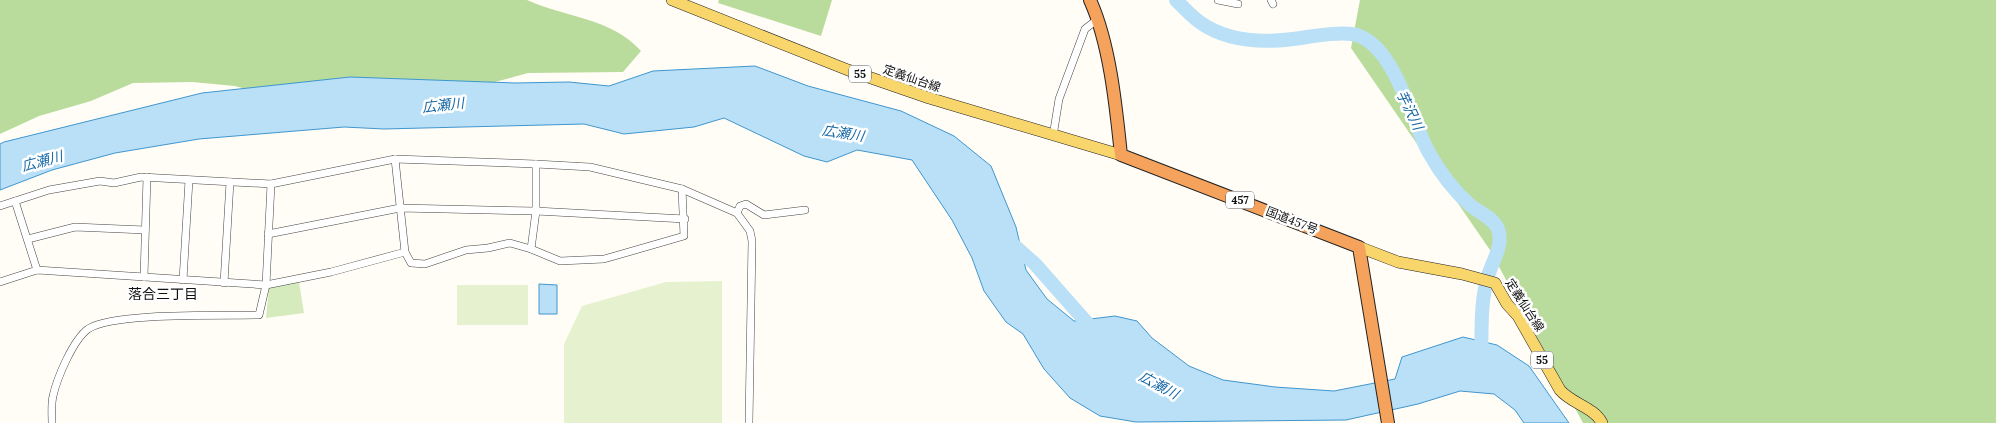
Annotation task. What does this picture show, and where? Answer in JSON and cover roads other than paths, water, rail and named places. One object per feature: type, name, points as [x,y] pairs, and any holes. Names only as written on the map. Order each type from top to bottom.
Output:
[{"type":"highway","points":[[1090,0],[1098,19],[1110,74],[1121,155]]},
{"type":"highway","name":"国道457号","points":[[1121,155],[1359,247]]},
{"type":"highway","points":[[1359,247],[1388,423]]},
{"type":"main road","name":"定義仙台線","points":[[672,0],[848,70],[929,98],[1121,155]]},
{"type":"main road","name":"定義仙台線","points":[[1359,247],[1398,262],[1462,274],[1496,283],[1507,304],[1518,316],[1560,390],[1567,398],[1594,413],[1602,423]]},
{"type":"street","points":[[1218,0],[1238,4]]},
{"type":"street","points":[[1053,136],[1059,98],[1085,29],[1098,19]]},
{"type":"street","points":[[396,159],[405,252],[411,263],[425,264],[466,250],[510,243],[560,261],[604,259],[684,236],[682,189]]},
{"type":"street","points":[[0,206],[48,190],[100,181],[114,182],[141,176],[271,184],[396,159],[590,167],[682,189],[738,213],[750,231],[752,241],[749,423]]},
{"type":"street","points":[[531,249],[536,211],[536,164]]},
{"type":"street","points":[[144,277],[147,177]]},
{"type":"street","points":[[183,280],[189,180]]},
{"type":"street","points":[[224,282],[230,182]]},
{"type":"street","points":[[52,423],[52,397],[59,379],[77,340],[89,329],[104,322],[122,319],[259,316],[266,286],[271,184]]},
{"type":"street","points":[[15,201],[37,270]]},
{"type":"street","points":[[738,213],[740,206],[746,204],[764,215],[805,210]]},
{"type":"street","points":[[268,234],[400,208],[536,211],[684,219]]},
{"type":"street","points":[[28,239],[75,227],[145,230]]},
{"type":"street","points":[[0,282],[37,270],[266,286],[331,272],[405,252]]},
{"type":"water","points":[[755,66],[808,86],[901,111],[954,136],[991,166],[1016,227],[1026,270],[1047,299],[1074,321],[1115,316],[1137,321],[1152,338],[1189,366],[1223,380],[1275,387],[1334,391],[1395,379],[1402,357],[1463,337],[1497,345],[1529,366],[1569,423],[1524,423],[1515,410],[1494,394],[1460,391],[1418,404],[1346,420],[1136,422],[1100,416],[1070,398],[1044,369],[1023,334],[1006,322],[984,291],[972,258],[952,220],[912,160],[857,150],[827,162],[804,156],[724,118],[694,127],[624,134],[584,124],[384,129],[344,127],[199,139],[115,153],[52,170],[0,190],[0,144],[4,142],[202,93],[350,77],[515,83],[569,82],[609,86],[653,71]]},
{"type":"water","points":[[539,284],[557,285],[557,314],[539,314]]},
{"type":"waterway","name":"芋沢川","points":[[1176,0],[1201,23],[1225,35],[1266,41],[1346,33],[1366,39],[1379,50],[1390,65],[1428,151],[1437,166],[1458,193],[1470,205],[1493,222],[1498,229],[1499,247],[1485,286],[1481,359]]},
{"type":"waterway","name":"広瀬川","points":[[1009,241],[1035,264],[1095,332]]},
{"type":"district","name":"落合三丁目","points":[[163,294]]}]
